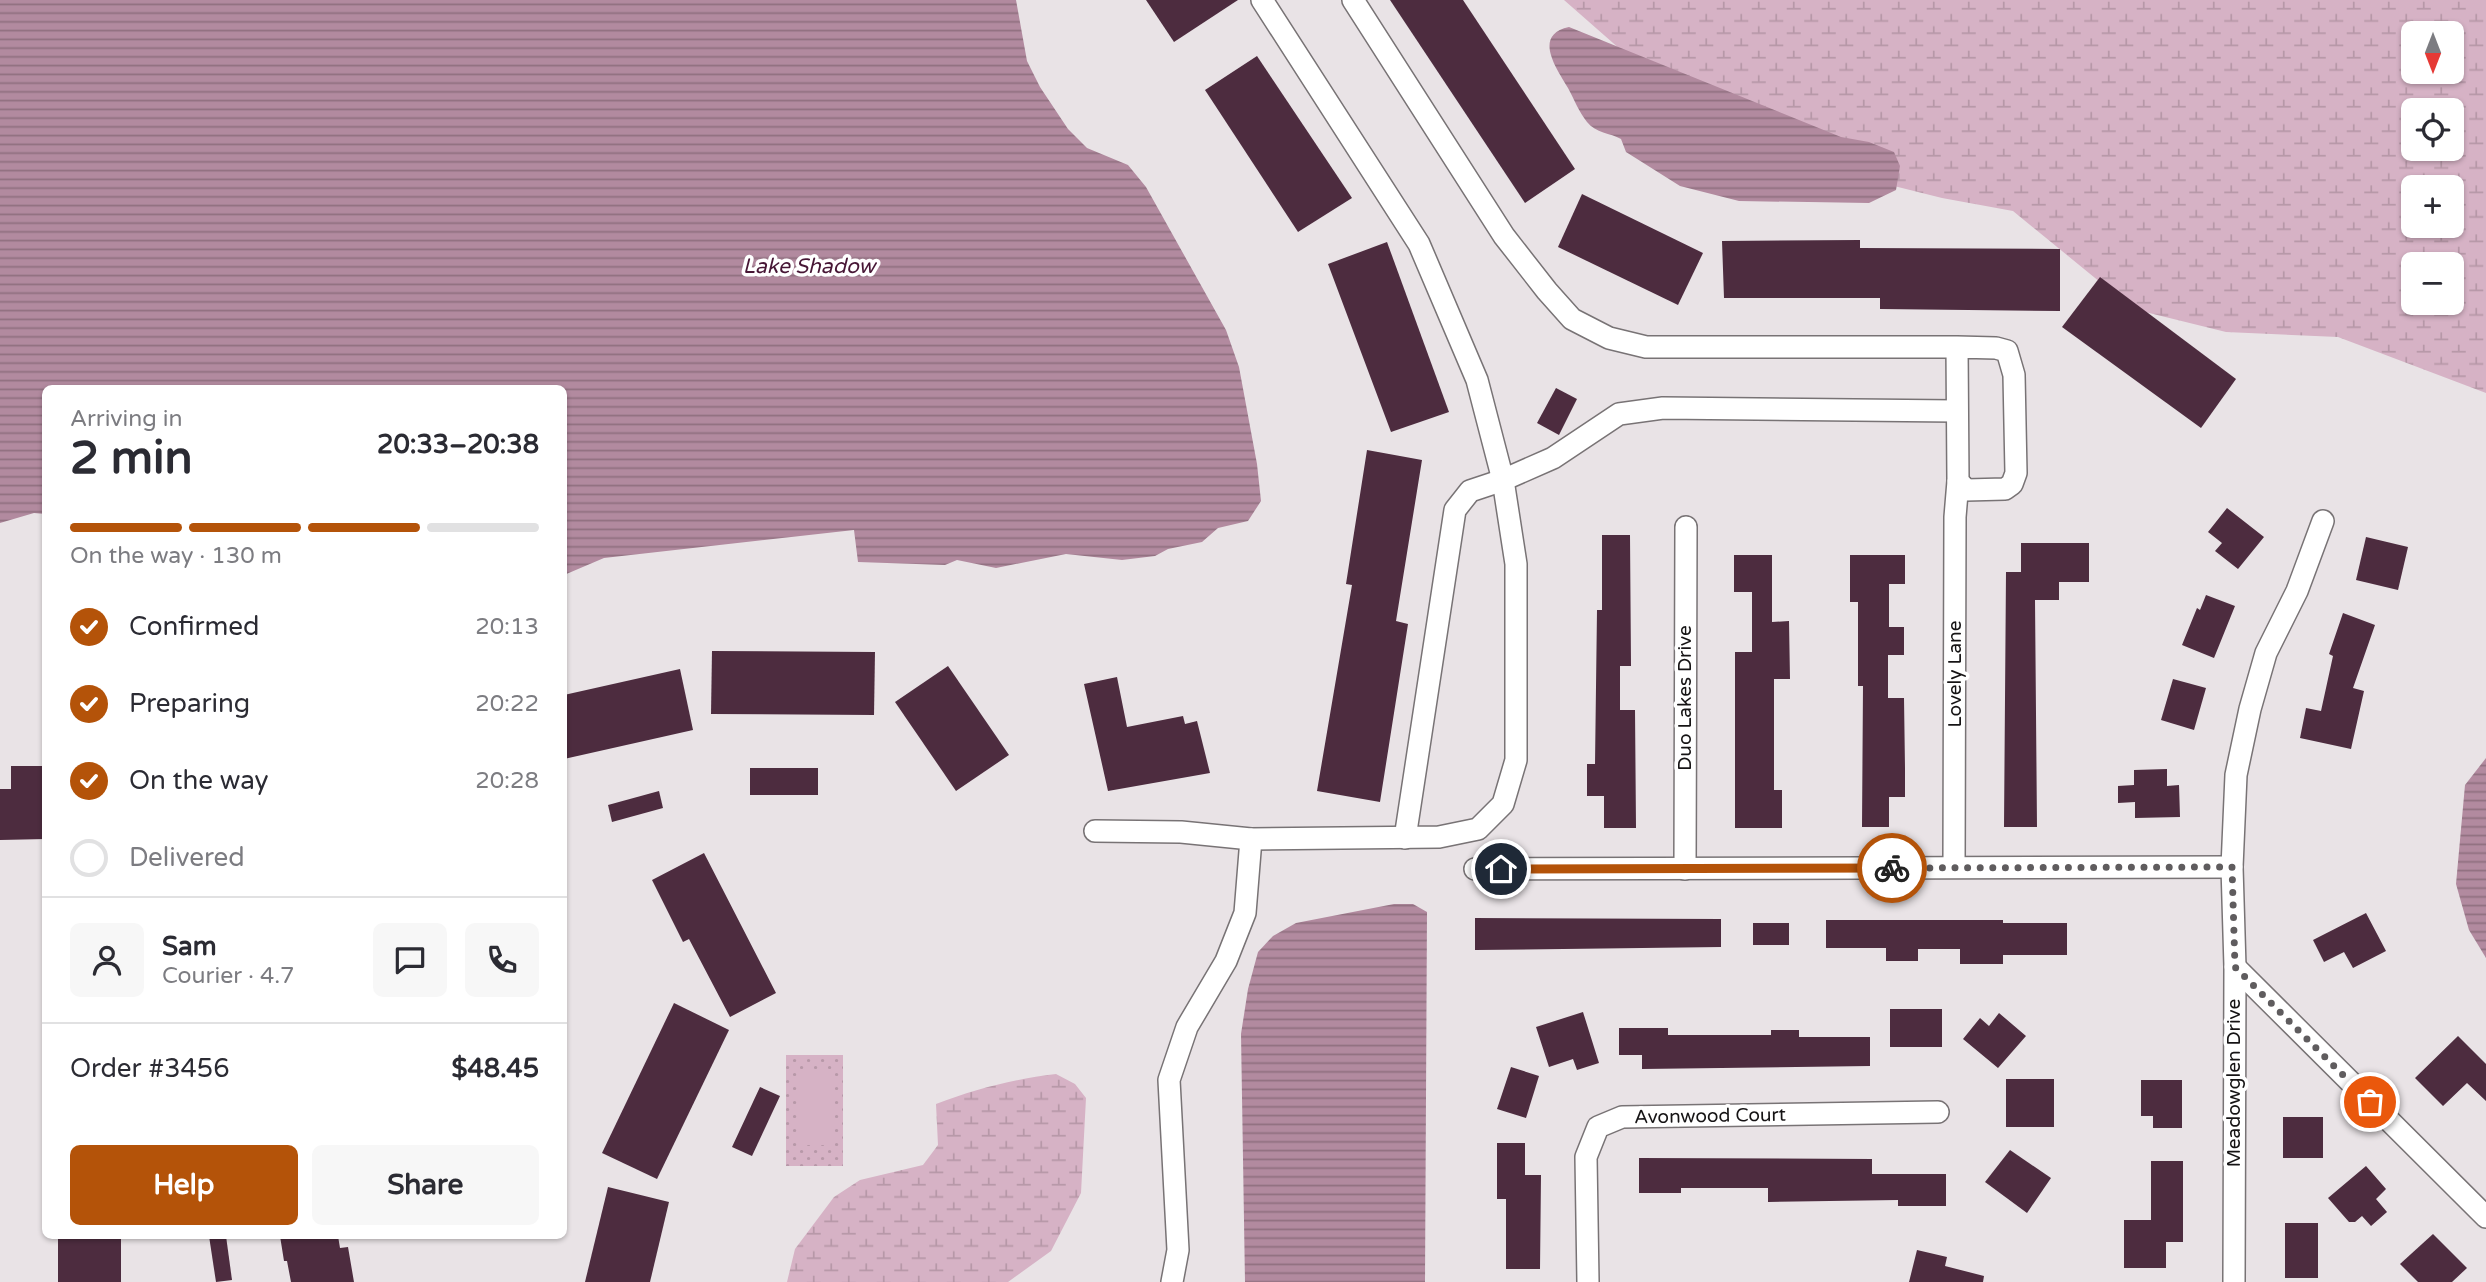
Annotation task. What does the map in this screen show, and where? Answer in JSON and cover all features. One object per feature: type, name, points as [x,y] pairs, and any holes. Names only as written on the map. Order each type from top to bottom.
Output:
[{"type":"street","points":[[1095,831],[1181,832],[1251,839],[1438,837],[1478,829],[1503,804],[1516,760],[1516,564],[1503,481],[1477,380],[1419,244],[1262,0]]},
{"type":"street","points":[[1353,0],[1504,236],[1572,318],[1609,338],[1646,346],[1957,347],[1996,348],[2007,351],[2014,375],[2016,473],[2012,484],[2005,489],[1966,490],[1958,481]]},
{"type":"street","name":"Lovely Lane","points":[[1954,867],[1957,347]]},
{"type":"street","points":[[1405,838],[1455,510],[1470,491],[1503,481],[1553,458],[1619,414],[1663,408],[1956,411]]},
{"type":"street","name":"Meadowglen Drive","points":[[2234,1282],[2235,967],[2232,867],[2236,775],[2250,709],[2266,653],[2297,592],[2323,521]]},
{"type":"street","name":"Duo Lakes Drive","points":[[1685,869],[1686,527]]},
{"type":"street","points":[[1172,1282],[1178,1250],[1169,1080],[1187,1027],[1226,961],[1245,913],[1251,839]]},
{"type":"street","points":[[1475,869],[2232,867]]},
{"type":"street","points":[[2235,967],[2486,1217]]},
{"type":"street","name":"Avonwood Court","points":[[1588,1282],[1586,1157],[1598,1127],[1622,1117],[1938,1112]]},
{"type":"green space","points":[[1564,0],[2486,0],[2486,393],[2338,337],[2226,332],[2133,309],[2013,211],[1942,198],[1870,180],[1621,50]]},
{"type":"green space","points":[[786,1055],[843,1055],[843,1166],[786,1166]]},
{"type":"green space","points":[[800,1072],[833,1072],[833,1145],[800,1145]]},
{"type":"green space","points":[[1056,1074],[1075,1084],[1086,1098],[1081,1193],[1051,1251],[1008,1282],[787,1282],[795,1249],[834,1197],[860,1180],[923,1165],[938,1145],[936,1104],[995,1085]]},
{"type":"water","name":"Lake Shadow","points":[[0,0],[1016,0],[1027,61],[1040,87],[1068,129],[1087,148],[1128,165],[1146,187],[1226,330],[1239,367],[1261,501],[1248,521],[1218,528],[1202,542],[1168,549],[1155,556],[1122,560],[1066,554],[996,568],[957,560],[945,565],[858,562],[854,530],[604,558],[567,574],[567,385],[42,385],[42,514],[34,513],[0,523]]},
{"type":"water","points":[[1569,27],[1841,137],[1869,142],[1894,152],[1900,166],[1896,190],[1869,203],[1739,201],[1680,186],[1626,152],[1621,139],[1591,126],[1584,118],[1550,53],[1552,37],[1558,31]]},
{"type":"water","points":[[2486,758],[2486,958],[2469,930],[2456,884],[2465,785]]},
{"type":"water","points":[[1394,904],[1413,904],[1427,912],[1425,1282],[1245,1282],[1241,1034],[1248,989],[1258,952],[1273,936],[1296,923]]},
{"type":"building","points":[[1146,0],[1238,0],[1174,42]]},
{"type":"building","points":[[1390,0],[1463,0],[1575,169],[1525,203]]},
{"type":"building","points":[[1257,56],[1352,198],[1298,232],[1205,90]]},
{"type":"building","points":[[1582,194],[1703,253],[1678,305],[1558,247]]},
{"type":"building","points":[[1860,240],[1860,248],[2060,249],[2060,311],[1880,309],[1880,298],[1724,298],[1722,241]]},
{"type":"building","points":[[1387,242],[1449,412],[1391,432],[1328,264]]},
{"type":"building","points":[[2100,277],[2236,379],[2201,428],[2062,327]]},
{"type":"building","points":[[1556,388],[1577,399],[1559,435],[1537,423]]},
{"type":"building","points":[[1367,450],[1422,460],[1396,621],[1408,624],[1380,802],[1317,791],[1352,585],[1346,584]]},
{"type":"building","points":[[2227,508],[2264,537],[2238,569],[2215,551],[2222,543],[2208,532]]},
{"type":"building","points":[[1602,535],[1630,535],[1631,666],[1620,666],[1620,710],[1635,710],[1636,828],[1604,828],[1604,796],[1587,796],[1587,764],[1595,764],[1597,610],[1602,610]]},
{"type":"building","points":[[2366,537],[2408,547],[2398,590],[2356,580]]},
{"type":"building","points":[[2021,543],[2089,543],[2089,582],[2059,582],[2059,600],[2035,600],[2037,827],[2004,827],[2006,572],[2021,572]]},
{"type":"building","points":[[1734,555],[1772,555],[1772,622],[1789,621],[1790,679],[1774,679],[1774,790],[1782,790],[1782,828],[1735,828],[1735,652],[1752,652],[1752,592],[1734,592]]},
{"type":"building","points":[[1850,555],[1905,555],[1905,584],[1889,584],[1889,627],[1904,627],[1904,655],[1888,655],[1888,698],[1904,698],[1905,797],[1889,797],[1889,827],[1862,827],[1863,686],[1858,686],[1858,602],[1850,602]]},
{"type":"building","points":[[2206,595],[2235,606],[2214,658],[2182,645],[2197,608],[2200,610]]},
{"type":"building","points":[[2343,613],[2375,625],[2353,688],[2364,691],[2351,749],[2300,738],[2306,708],[2321,711],[2333,656],[2329,654]]},
{"type":"building","points":[[712,651],[875,652],[874,715],[711,714]]},
{"type":"building","points":[[948,666],[1009,755],[956,791],[895,702]]},
{"type":"building","points":[[680,669],[693,730],[567,758],[567,694]]},
{"type":"building","points":[[1117,677],[1127,727],[1183,716],[1185,724],[1197,721],[1210,773],[1108,791],[1084,684]]},
{"type":"building","points":[[2173,679],[2206,688],[2194,730],[2161,720]]},
{"type":"building","points":[[11,766],[42,766],[42,839],[0,840],[0,789],[11,789]]},
{"type":"building","points":[[750,768],[818,768],[818,795],[750,795]]},
{"type":"building","points":[[2167,769],[2167,786],[2179,785],[2180,817],[2135,818],[2135,802],[2118,803],[2118,786],[2134,785],[2134,770]]},
{"type":"building","points":[[659,791],[663,808],[612,822],[608,805]]},
{"type":"building","points":[[704,853],[776,993],[730,1017],[689,939],[683,942],[652,880]]},
{"type":"building","points":[[2366,913],[2386,951],[2353,968],[2344,952],[2324,962],[2313,940]]},
{"type":"building","points":[[1475,918],[1721,919],[1721,947],[1475,950]]},
{"type":"building","points":[[1826,920],[2003,920],[2003,923],[2067,923],[2067,955],[2003,955],[2003,964],[1960,964],[1960,949],[1918,949],[1918,961],[1886,961],[1886,948],[1826,948]]},
{"type":"building","points":[[1753,923],[1789,923],[1789,945],[1753,945]]},
{"type":"building","points":[[674,1003],[729,1030],[657,1179],[602,1153]]},
{"type":"building","points":[[1890,1009],[1942,1009],[1942,1047],[1890,1047]]},
{"type":"building","points":[[1583,1012],[1599,1063],[1577,1070],[1573,1059],[1549,1067],[1536,1027]]},
{"type":"building","points":[[1999,1013],[2026,1036],[1998,1068],[1963,1039],[1980,1018],[1989,1026]]},
{"type":"building","points":[[1619,1028],[1668,1028],[1668,1035],[1771,1035],[1771,1030],[1799,1030],[1799,1037],[1870,1037],[1870,1066],[1642,1069],[1642,1055],[1619,1055]]},
{"type":"building","points":[[2458,1036],[2486,1064],[2486,1101],[2467,1083],[2443,1106],[2415,1078]]},
{"type":"building","points":[[1511,1067],[1539,1076],[1526,1118],[1497,1109]]},
{"type":"building","points":[[2006,1079],[2054,1079],[2054,1127],[2006,1127]]},
{"type":"building","points":[[2141,1080],[2182,1080],[2182,1128],[2153,1128],[2153,1116],[2141,1116]]},
{"type":"building","points":[[760,1087],[780,1096],[752,1156],[732,1147]]},
{"type":"building","points":[[2283,1117],[2323,1117],[2323,1158],[2283,1158]]},
{"type":"building","points":[[1497,1143],[1525,1143],[1525,1175],[1541,1175],[1540,1269],[1506,1269],[1506,1199],[1497,1199]]},
{"type":"building","points":[[2010,1150],[2051,1178],[2027,1213],[1985,1182]]},
{"type":"building","points":[[1639,1158],[1872,1159],[1872,1174],[1946,1174],[1946,1206],[1898,1206],[1898,1200],[1768,1202],[1768,1188],[1681,1188],[1681,1193],[1639,1193]]},
{"type":"building","points":[[2151,1161],[2183,1161],[2183,1242],[2166,1242],[2166,1268],[2124,1268],[2124,1220],[2151,1220]]},
{"type":"building","points":[[2366,1166],[2386,1189],[2376,1199],[2387,1212],[2371,1226],[2362,1216],[2355,1222],[2349,1222],[2328,1198]]},
{"type":"building","points":[[608,1187],[669,1202],[650,1282],[585,1282]]},
{"type":"building","points":[[2285,1223],[2318,1223],[2318,1278],[2285,1278]]},
{"type":"building","points":[[2433,1234],[2467,1268],[2452,1282],[2418,1282],[2400,1264]]},
{"type":"building","points":[[58,1239],[121,1239],[121,1282],[58,1282]]},
{"type":"building","points":[[209,1239],[226,1239],[232,1280],[216,1282]]},
{"type":"building","points":[[280,1239],[338,1239],[340,1248],[348,1247],[354,1282],[291,1282],[287,1261],[284,1261]]},
{"type":"building","points":[[1917,1250],[1947,1257],[1945,1266],[1984,1276],[1983,1282],[1909,1282]]},
{"type":"way so far","points":[[1892,868],[2232,867],[2235,967],[2370,1102]]},
{"type":"route","points":[[1501,869],[1892,868]]}]
